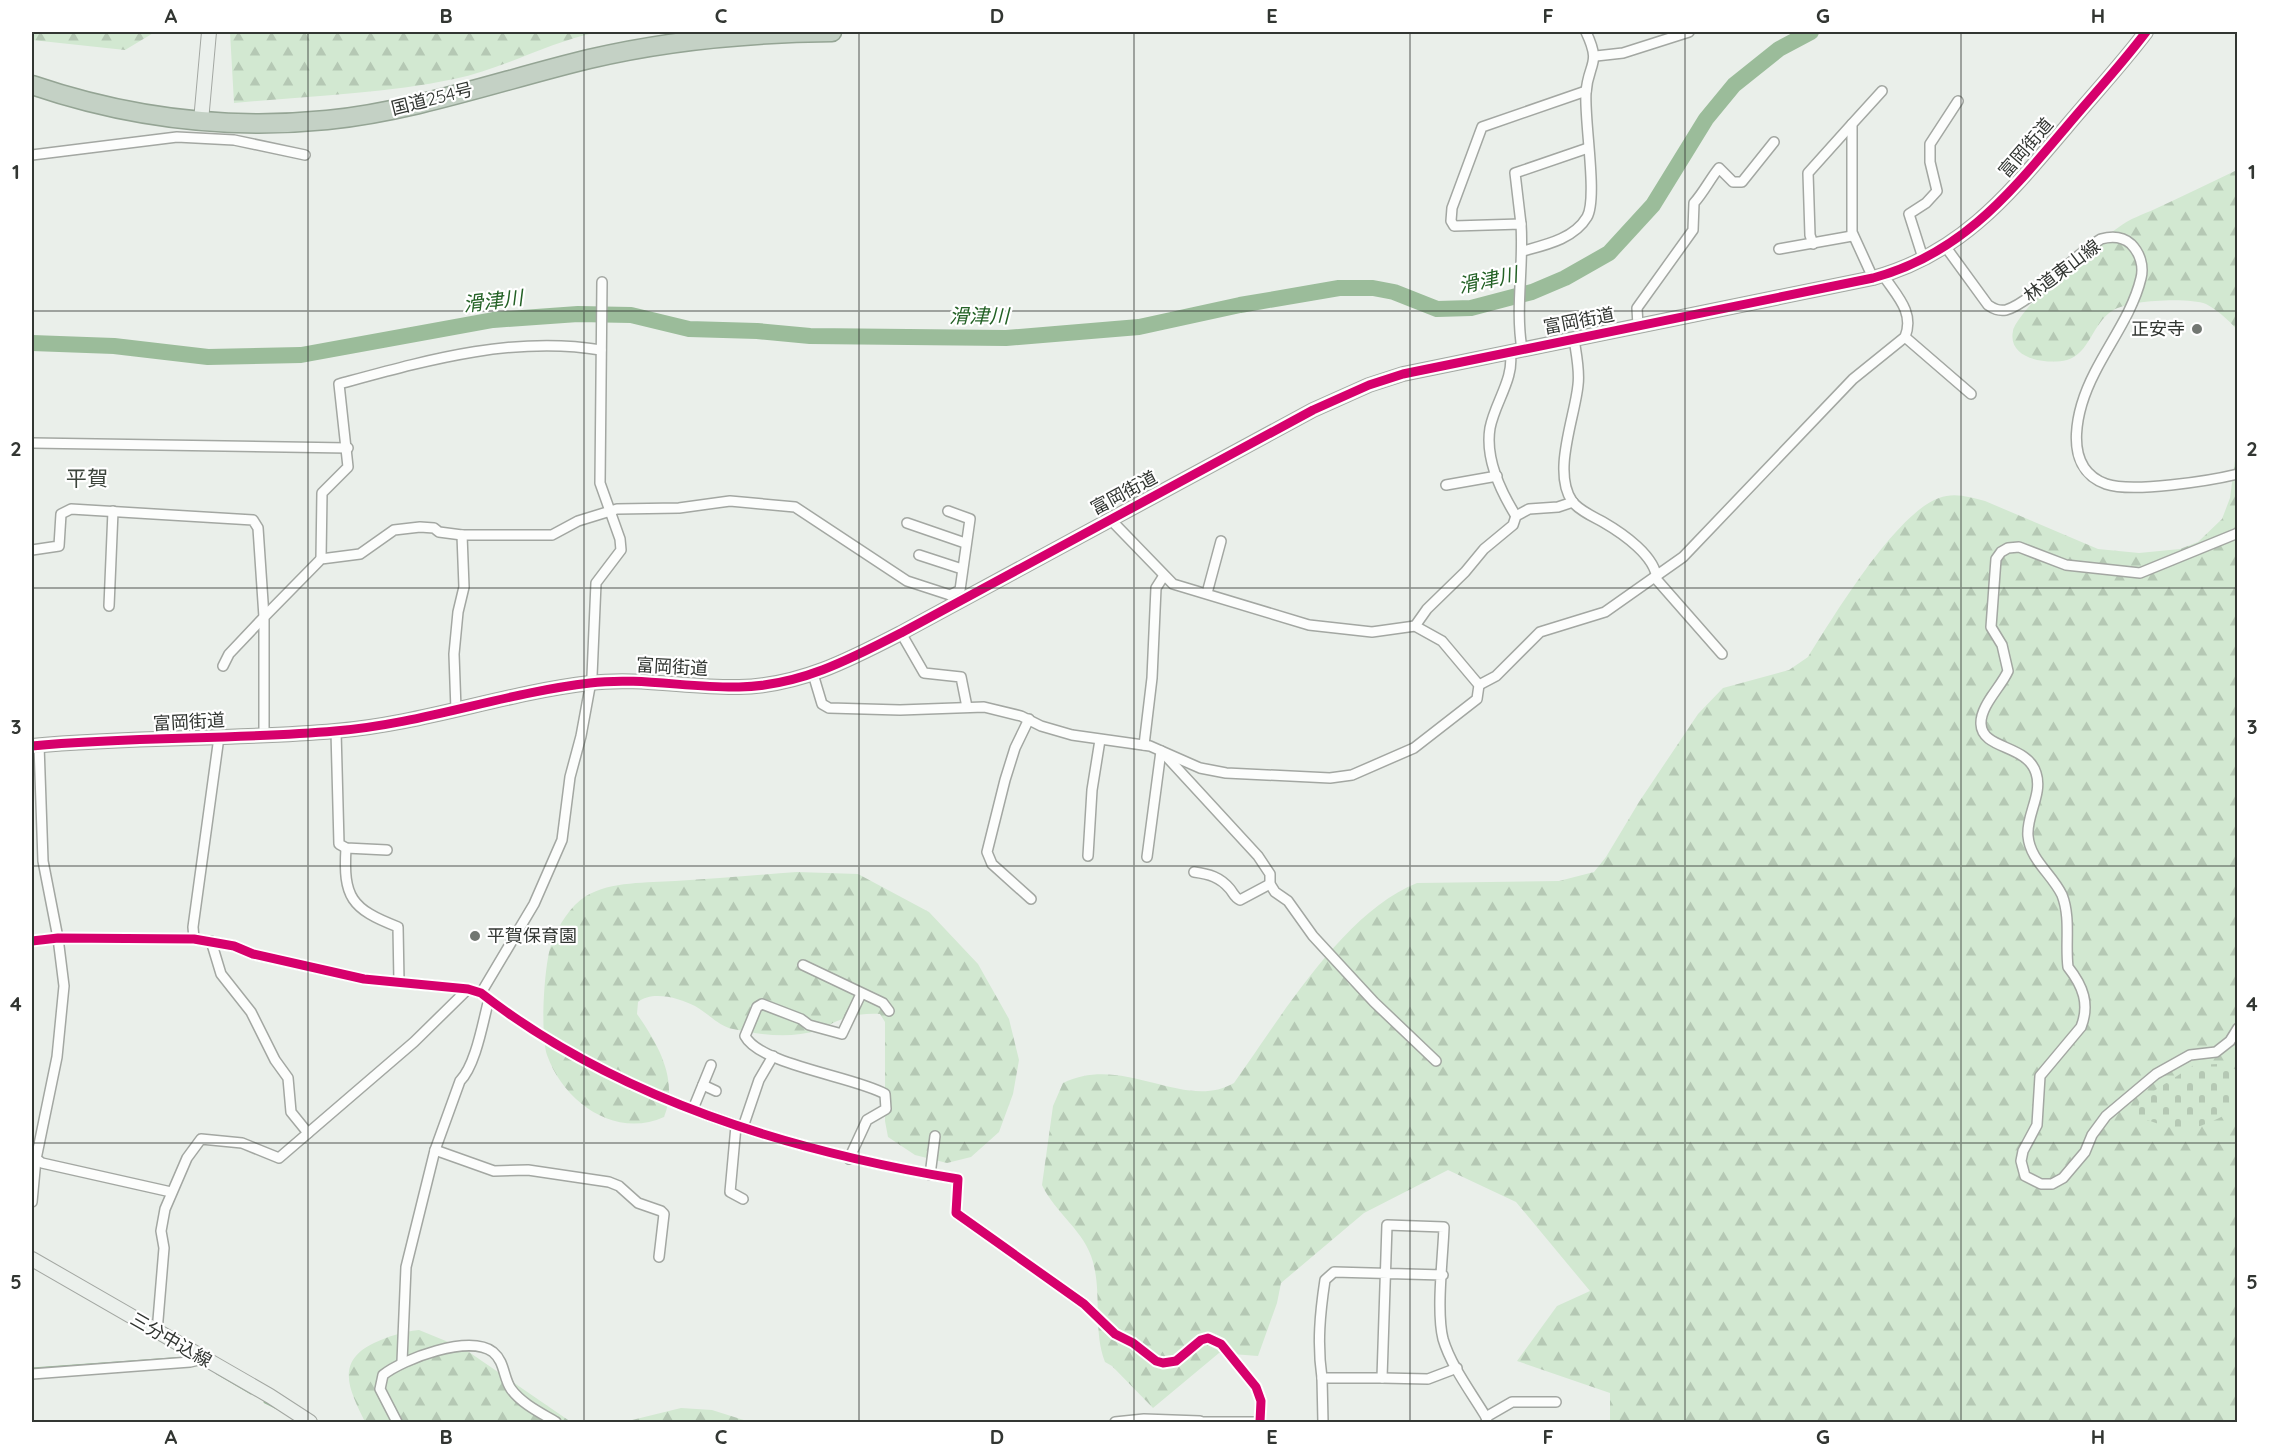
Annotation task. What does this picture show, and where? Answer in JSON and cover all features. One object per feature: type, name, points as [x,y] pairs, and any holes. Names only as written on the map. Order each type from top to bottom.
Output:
[{"type":"highway","name":"国道254号","points":[[32,85],[120,109],[201,121],[278,123],[329,120],[426,102],[588,59],[671,43],[742,35],[832,32]]},
{"type":"street","points":[[201,121],[209,32]]},
{"type":"street","points":[[1523,253],[1571,233],[1588,216],[1591,197],[1586,92],[1596,56],[1586,32]]},
{"type":"street","points":[[1596,56],[1623,53],[1689,32]]},
{"type":"street","name":"富岡街道","points":[[35,745],[336,731],[590,683],[624,681],[739,687],[772,684],[813,674],[845,662],[901,633],[955,599],[1341,396],[1404,374],[1878,277],[1923,258],[1978,224],[2003,201],[2143,35]]},
{"type":"street","points":[[1813,244],[1810,235],[1808,173],[1882,91]]},
{"type":"street","points":[[1521,224],[1464,227],[1454,225],[1450,221],[1452,208],[1482,127],[1586,92]]},
{"type":"street","points":[[1923,258],[1909,214],[1926,203],[1937,191],[1930,162],[1930,144],[1958,100]]},
{"type":"street","points":[[1479,685],[1496,676],[1539,632],[1605,612],[1683,557],[1853,379],[1905,337],[1909,313],[1878,277],[1852,236],[1852,124]]},
{"type":"street","points":[[32,155],[177,137],[234,140],[305,155]]},
{"type":"street","points":[[1638,326],[1637,308],[1694,230],[1694,203],[1709,186],[1716,172],[1719,168],[1733,182],[1742,182],[1774,142]]},
{"type":"street","points":[[1516,516],[1497,476],[1490,453],[1490,428],[1506,383],[1520,332],[1523,253],[1515,173],[1588,148]]},
{"type":"street","points":[[1779,249],[1852,236]]},
{"type":"street","name":"林道東山線","points":[[1945,246],[1988,305],[1996,310],[2003,310],[2019,303],[2101,239],[2116,237],[2130,243],[2141,262],[2141,278],[2124,318],[2087,389],[2078,425],[2079,460],[2091,476],[2108,485],[2118,486],[2173,483],[2238,474]]},
{"type":"street","points":[[402,1362],[406,1267],[435,1150],[460,1081],[465,1076],[474,1053],[485,996],[534,904],[562,840],[570,777],[581,736],[590,683],[597,583],[621,550],[620,539],[600,483],[602,283]]},
{"type":"street","points":[[1905,337],[1971,394]]},
{"type":"street","points":[[1574,339],[1578,383],[1564,450],[1567,488],[1573,502],[1632,544],[1649,559],[1657,574],[1657,580],[1722,654]]},
{"type":"street","points":[[321,560],[322,493],[348,467],[348,448],[339,384],[426,361],[471,352],[527,346],[601,348]]},
{"type":"street","points":[[32,443],[270,449],[308,446],[348,448]]},
{"type":"street","points":[[1446,485],[1497,476]]},
{"type":"street","points":[[223,666],[229,654],[321,560],[360,554],[394,530],[420,527],[462,535],[552,535],[578,521],[609,511],[636,507],[679,508],[730,501],[795,507],[907,581],[955,599],[960,590],[970,519],[948,511]]},
{"type":"street","points":[[1415,626],[1427,609],[1466,572],[1484,549],[1513,525],[1516,516],[1528,509],[1558,507],[1573,502]]},
{"type":"street","points":[[32,550],[59,546],[60,519],[64,511],[112,511],[253,520],[258,528],[264,617],[264,736]]},
{"type":"street","points":[[109,606],[112,511]]},
{"type":"street","points":[[813,674],[822,704],[829,708],[944,710],[968,706],[984,707],[1029,719],[1056,731],[1100,740],[1144,745],[1200,768],[1226,772],[1340,778],[1423,743],[1444,722],[1477,699],[1479,685],[1442,641],[1415,626],[1372,632],[1309,625],[1173,584],[1163,577],[1110,519]]},
{"type":"street","points":[[908,523],[965,543]]},
{"type":"street","points":[[2238,533],[2139,573],[2066,565],[2019,548],[2008,548],[1996,559],[1991,627],[2002,645],[2008,671],[1984,711],[1981,724],[1984,734],[1994,743],[2026,756],[2036,773],[2037,790],[2028,824],[2028,837],[2037,861],[2049,874],[2063,897],[2069,931],[2068,968],[2078,980],[2085,1000],[2085,1017],[2081,1027],[2040,1076],[2037,1125],[2023,1151],[2021,1161],[2025,1176],[2040,1184],[2052,1184],[2063,1178],[2085,1152],[2092,1135],[2106,1116],[2156,1074],[2190,1055],[2217,1052],[2230,1041],[2238,1028]]},
{"type":"street","points":[[456,710],[454,654],[458,612],[464,587],[462,535]]},
{"type":"street","points":[[1207,594],[1221,541]]},
{"type":"street","points":[[919,555],[962,569]]},
{"type":"street","points":[[1144,745],[1152,678],[1156,588],[1163,577]]},
{"type":"street","points":[[901,633],[924,673],[961,677],[968,706]]},
{"type":"street","points":[[1029,719],[1015,748],[987,852],[992,864],[1031,899]]},
{"type":"street","points":[[336,731],[339,844],[346,848],[387,850]]},
{"type":"street","points":[[194,939],[193,927],[219,737]]},
{"type":"street","points":[[1088,856],[1092,790],[1100,740]]},
{"type":"street","points":[[32,1202],[34,1157],[44,1123],[61,1028],[63,970],[44,870],[35,745]]},
{"type":"street","points":[[1147,856],[1161,751]]},
{"type":"street","points":[[1161,751],[1258,856],[1270,874],[1270,884],[1275,892],[1288,901],[1336,962],[1436,1061]]},
{"type":"street","points":[[346,848],[345,885],[357,905],[398,927],[399,982]]},
{"type":"street","points":[[1194,872],[1214,874],[1234,897],[1240,900],[1270,884]]},
{"type":"street","points":[[32,941],[58,938],[194,939],[210,941],[303,967],[364,979],[468,989],[485,996],[569,1052],[693,1109],[739,1126],[849,1159],[958,1179],[956,1213],[1084,1304],[1115,1334],[1133,1343],[1156,1361],[1170,1363],[1176,1361],[1201,1340],[1208,1338],[1221,1344],[1256,1387],[1261,1401],[1260,1422],[1115,1422]]},
{"type":"street","points":[[210,941],[221,974],[251,1012],[275,1060],[288,1078],[291,1112],[308,1133]]},
{"type":"street","points":[[804,965],[883,1003],[889,1011]]},
{"type":"street","points":[[158,1332],[164,1248],[161,1231],[171,1192],[187,1158],[201,1139],[242,1143],[279,1158],[414,1042],[468,989]]},
{"type":"street","points":[[849,1159],[867,1120],[886,1109],[885,1094],[773,1056],[748,1041],[745,1036],[757,1007],[767,1004],[809,1025],[842,1034],[861,994]]},
{"type":"street","points":[[743,1199],[730,1192],[739,1126],[759,1080],[773,1056]]},
{"type":"street","points":[[693,1109],[711,1065]]},
{"type":"street","points":[[703,1085],[716,1091]]},
{"type":"street","points":[[32,1123],[44,1123]]},
{"type":"street","points":[[930,1175],[935,1136]]},
{"type":"street","points":[[435,1150],[494,1171],[528,1170],[619,1186],[638,1203],[664,1214],[659,1257]]},
{"type":"street","points":[[34,1157],[42,1163],[171,1192]]},
{"type":"street","points":[[1382,1378],[1387,1225],[1444,1227],[1442,1330],[1457,1368],[1487,1420],[1512,1401],[1556,1402]]},
{"type":"street","name":"三分中込線","points":[[32,1259],[270,1396],[310,1422]]},
{"type":"street","points":[[1323,1422],[1322,1378],[1318,1354],[1319,1322],[1325,1280],[1334,1272],[1443,1275]]},
{"type":"street","points":[[397,1422],[383,1398],[380,1382],[383,1375],[402,1362],[452,1348],[481,1347],[492,1351],[500,1360],[511,1389],[556,1422]]},
{"type":"street","points":[[32,1374],[190,1362],[203,1359]]},
{"type":"street","points":[[1322,1378],[1428,1378],[1457,1368]]},
{"type":"green space","points":[[32,32],[155,32],[125,50],[32,40]]},
{"type":"green space","points":[[230,32],[598,32],[454,79],[372,91],[234,103]]},
{"type":"green space","points":[[2237,170],[2237,330],[2206,304],[2186,301],[2144,302],[2130,304],[2112,311],[2100,323],[2081,351],[2067,360],[2049,362],[2030,358],[2016,348],[2013,331],[2024,313],[2052,282],[2102,240],[2132,219]]},
{"type":"green space","points":[[2237,444],[2237,1422],[1610,1422],[1610,1393],[1517,1361],[1557,1306],[1590,1291],[1516,1202],[1448,1170],[1364,1213],[1281,1283],[1277,1303],[1258,1356],[1219,1353],[1153,1408],[1112,1366],[1105,1362],[1099,1338],[1096,1274],[1093,1262],[1077,1231],[1054,1204],[1042,1185],[1053,1106],[1063,1083],[1086,1076],[1108,1074],[1195,1091],[1215,1090],[1234,1083],[1292,1000],[1338,942],[1390,897],[1417,883],[1559,881],[1594,872],[1698,714],[1723,688],[1789,670],[1808,657],[1849,593],[1885,545],[1922,508],[1939,498],[1956,495],[1985,501],[2098,549],[2139,553],[2180,549],[2198,542],[2222,519],[2230,498]]},
{"type":"green space","points":[[797,872],[858,874],[929,912],[978,964],[1009,1019],[1019,1060],[1013,1094],[999,1132],[971,1157],[947,1163],[915,1155],[888,1137],[885,1121],[885,1022],[880,1014],[849,1017],[808,1033],[776,1035],[733,1029],[682,1000],[666,996],[644,998],[638,1002],[637,1014],[659,1050],[668,1076],[669,1090],[664,1117],[646,1123],[610,1120],[594,1112],[579,1102],[555,1072],[547,1055],[544,1032],[547,965],[552,942],[558,929],[570,910],[580,900],[596,891],[618,885]]},
{"type":"green space","points":[[2219,1064],[2237,1070],[2237,1121],[2225,1115],[2200,1126],[2181,1129],[2136,1116],[2140,1100],[2194,1065]]},
{"type":"green space","points":[[419,1330],[463,1348],[571,1422],[365,1422],[354,1399],[349,1378],[354,1359],[374,1343]]},
{"type":"green space","points":[[681,1408],[712,1410],[750,1422],[624,1422]]},
{"type":"waterway","name":"滑津川","points":[[32,343],[114,346],[208,357],[301,355],[493,320],[578,314],[631,315],[689,329],[757,331],[810,336],[1006,338],[1139,327],[1240,305],[1339,288],[1373,288],[1394,292],[1437,309],[1471,308],[1532,292],[1565,278],[1609,253],[1653,205],[1706,119],[1734,85],[1779,49],[1811,32]]},
{"type":"waterway","points":[[32,1369],[186,1358]]},
{"type":"waterway","points":[[217,1373],[251,1393]]},
{"type":"waterway","points":[[265,1402],[279,1409]]},
{"type":"cycle path","points":[[32,746],[335,731],[399,722],[526,694],[608,681],[739,687],[761,686],[803,677],[843,662],[882,643],[1313,410],[1369,385],[1403,374],[1873,278],[1933,254],[1982,218],[2004,197],[2046,151],[2146,32]]},
{"type":"cycle path","points":[[32,941],[58,938],[194,939],[234,946],[253,954],[364,979],[468,989],[481,993],[534,1030],[589,1063],[647,1091],[708,1115],[769,1136],[832,1153],[958,1179],[956,1213],[1084,1304],[1115,1334],[1133,1343],[1156,1361],[1163,1363],[1176,1361],[1201,1340],[1208,1338],[1221,1344],[1256,1387],[1261,1401],[1260,1422]]},
{"type":"place","name":"正安寺","points":[[2197,329]]},
{"type":"place","name":"平賀保育園","points":[[475,936]]},
{"type":"district","name":"平賀","points":[[87,479]]}]
